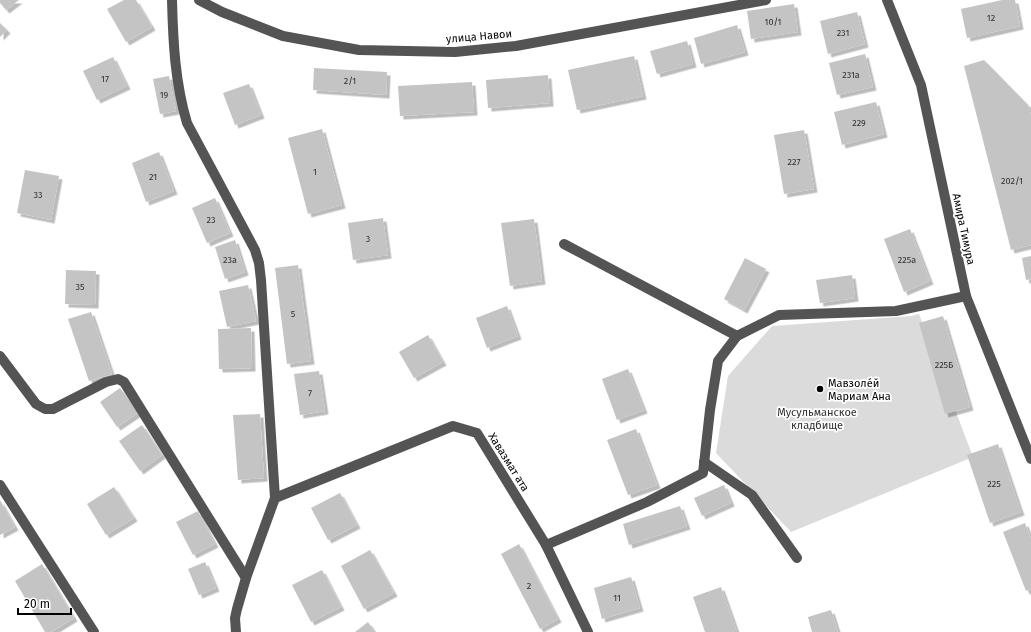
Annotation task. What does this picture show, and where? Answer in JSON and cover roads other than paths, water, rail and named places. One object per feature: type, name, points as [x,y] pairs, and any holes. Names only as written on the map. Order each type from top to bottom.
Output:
[{"type":"street","points":[[172,0],[173,47],[182,108],[187,123],[255,250],[259,263],[275,498],[246,578],[235,618],[236,632]]},
{"type":"street","name":"улица Навои","points":[[199,0],[222,12],[283,36],[359,50],[454,52],[516,46],[766,0]]},
{"type":"street","name":"Амира Тимура","points":[[887,0],[921,85],[966,296],[1031,459]]},
{"type":"street","points":[[564,244],[737,336]]},
{"type":"street","points":[[546,545],[647,502],[703,473],[710,410],[718,361],[737,336],[779,315],[896,311],[966,296]]},
{"type":"street","points":[[0,356],[36,404],[45,409],[53,409],[106,382],[118,380],[124,382],[246,578]]},
{"type":"street","name":"Хавазмат ата","points":[[275,498],[452,426],[477,433],[546,545],[588,632]]},
{"type":"street","points":[[704,462],[752,495],[798,558]]},
{"type":"street","points":[[0,485],[94,632]]},
{"type":"place","name":"Мавзоле́й Мариам Ана","points":[[820,389]]},
{"type":"park label","name":"Мусульманское кладбище","points":[[817,418]]}]
